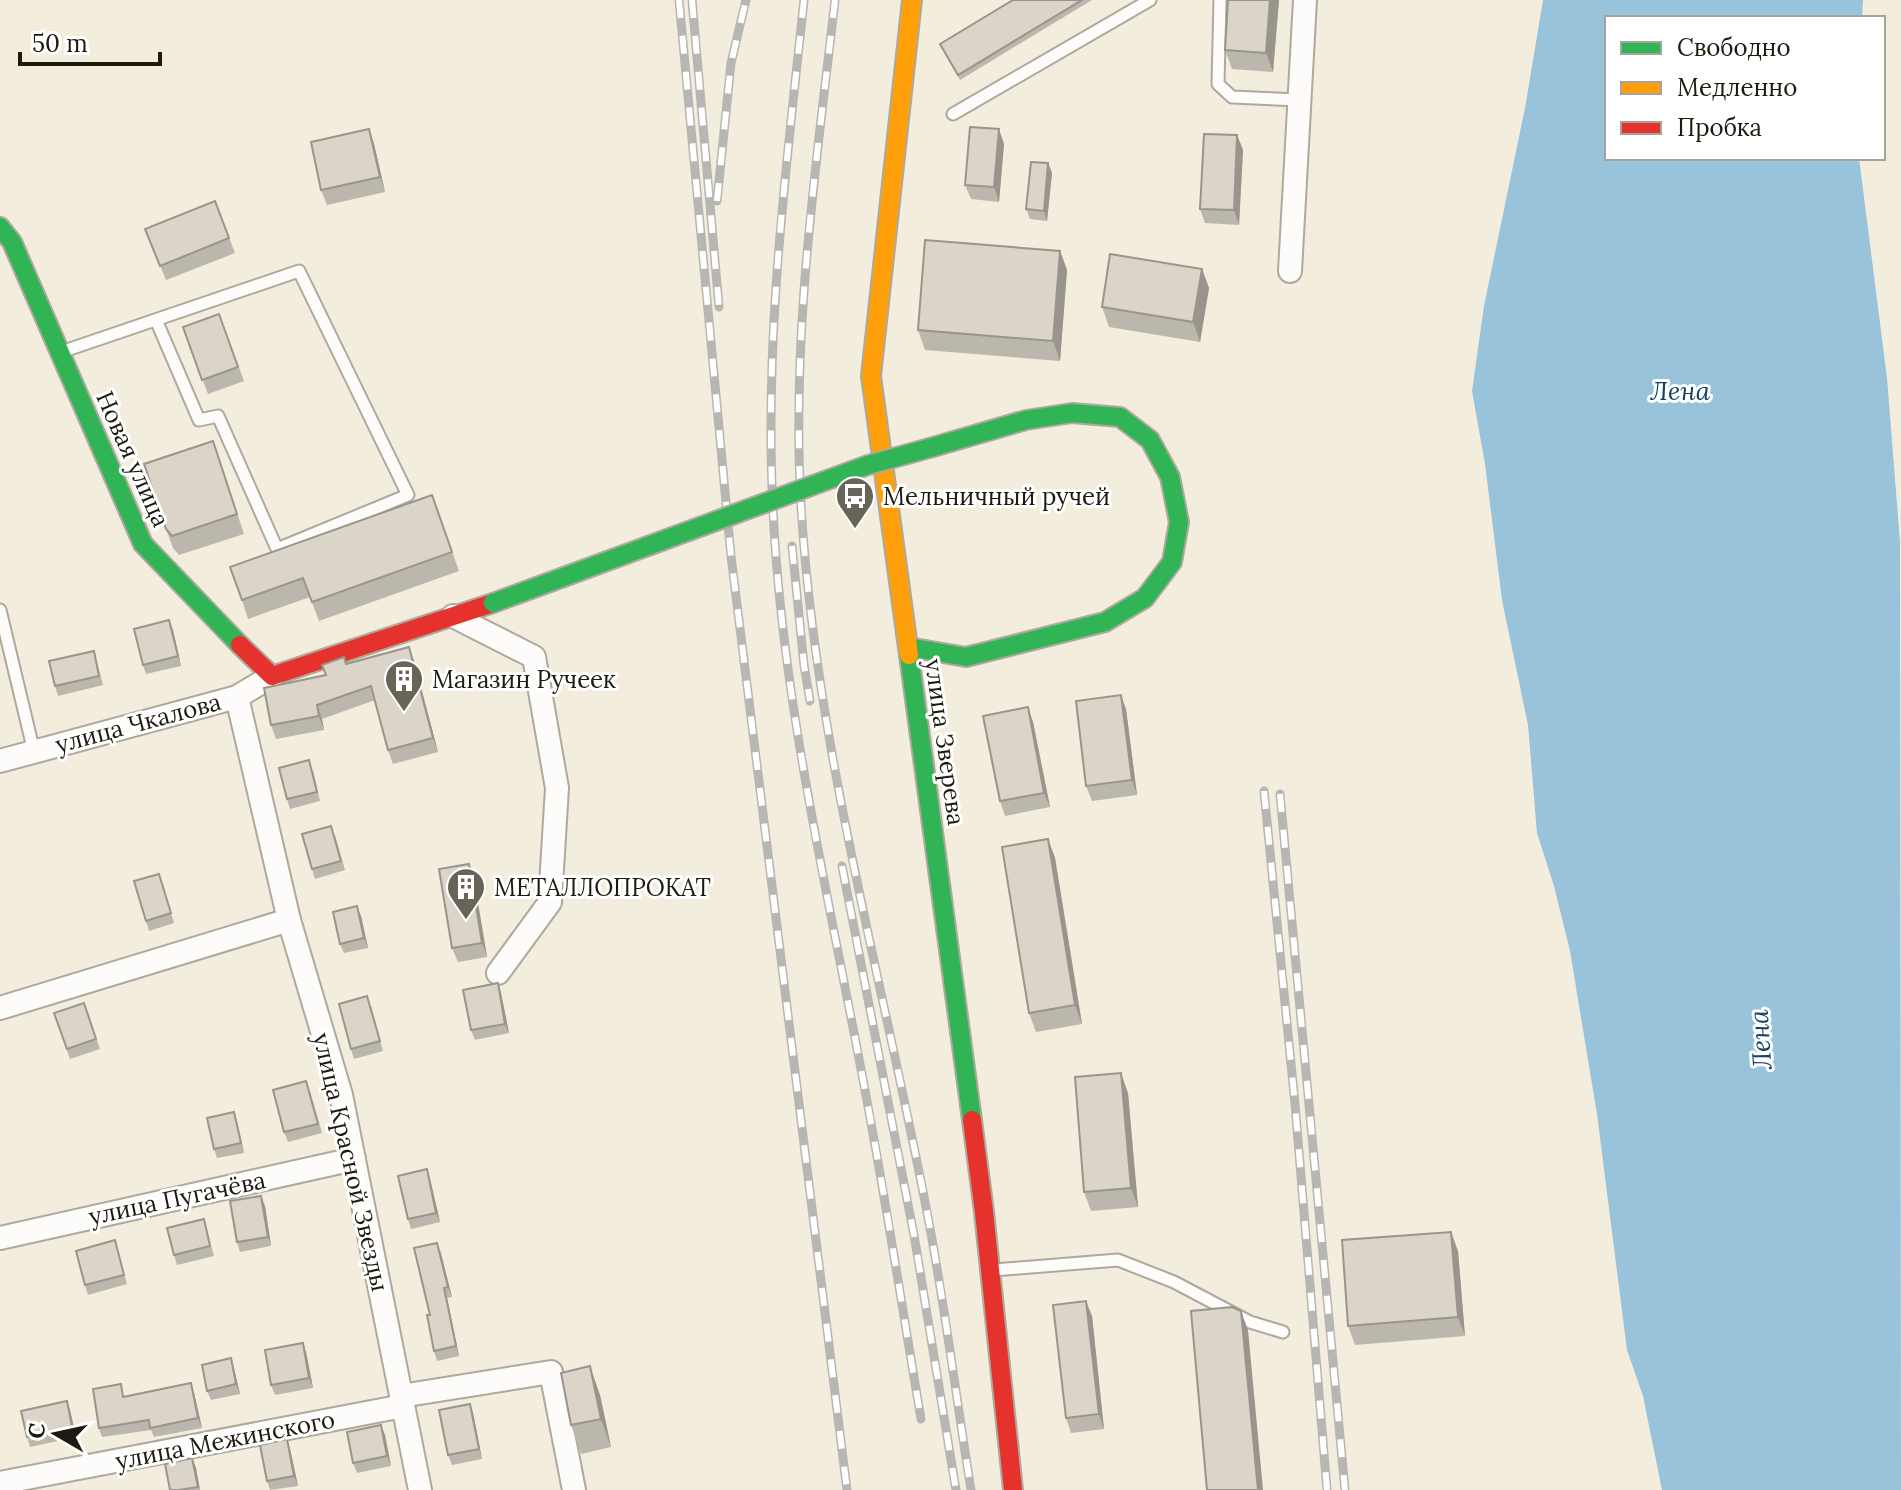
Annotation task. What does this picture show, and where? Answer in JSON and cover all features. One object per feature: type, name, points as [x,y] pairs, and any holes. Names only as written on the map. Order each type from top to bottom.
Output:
[{"type":"street","name":"улица Зверева","points":[[912,0],[871,376],[990,1271],[1013,1490]]},
{"type":"street","points":[[1290,271],[1305,0]]},
{"type":"street","name":"Новая улица","points":[[0,227],[12,242],[143,544],[210,616],[272,676]]},
{"type":"street","points":[[272,676],[493,603],[868,465],[1026,420],[1072,413],[1120,417],[1150,440],[1170,477],[1179,522],[1172,562],[1145,598],[1105,622],[966,657],[908,647]]},
{"type":"street","points":[[453,616],[534,657],[557,788],[550,902],[498,973]]},
{"type":"street","points":[[915,698],[966,657]]},
{"type":"street","name":"улица Чкалова","points":[[0,761],[237,697],[272,676]]},
{"type":"street","name":"улица Красной Звезды","points":[[237,697],[289,920],[341,1095],[420,1490]]},
{"type":"street","points":[[0,1008],[289,920]]},
{"type":"street","name":"улица Пугачёва","points":[[0,1238],[354,1159]]},
{"type":"street","name":"улица Межинского","points":[[0,1483],[551,1372],[574,1490]]},
{"type":"lane","points":[[953,114],[1150,0]]},
{"type":"lane","points":[[1220,0],[1218,84],[1232,97],[1299,100]]},
{"type":"lane","points":[[60,353],[156,320],[299,271],[408,495],[277,549],[218,416],[199,420],[156,320]]},
{"type":"lane","points":[[0,610],[34,752]]},
{"type":"lane","points":[[990,1271],[1118,1260],[1174,1282],[1250,1322],[1283,1332]]},
{"type":"water","name":"Лена","points":[[1543,0],[1863,0],[1862,16],[1605,16],[1605,160],[1859,160],[1887,378],[1900,542],[1901,1490],[1662,1490],[1643,1396],[1627,1350],[1597,1114],[1570,951],[1537,833],[1528,725],[1502,600],[1485,464],[1472,391],[1484,306],[1525,108]]},
{"type":"building","points":[[1013,0],[1082,0],[958,75],[940,44]]},
{"type":"building","points":[[1228,0],[1270,0],[1266,53],[1225,50]]},
{"type":"building","points":[[970,127],[999,129],[994,187],[965,185]]},
{"type":"building","points":[[369,129],[380,177],[321,190],[311,142]]},
{"type":"building","points":[[1204,134],[1237,135],[1234,210],[1200,209]]},
{"type":"building","points":[[1031,162],[1048,163],[1044,211],[1026,209]]},
{"type":"building","points":[[215,201],[229,238],[160,266],[145,229]]},
{"type":"building","points":[[925,240],[1060,251],[1053,341],[918,330]]},
{"type":"building","points":[[1110,254],[1202,269],[1193,322],[1102,307]]},
{"type":"building","points":[[219,314],[238,367],[202,380],[183,327]]},
{"type":"building","points":[[213,441],[237,514],[172,536],[166,529],[144,464]]},
{"type":"building","points":[[432,495],[452,552],[312,602],[303,578],[242,600],[230,567]]},
{"type":"building","points":[[169,620],[178,656],[143,665],[134,629]]},
{"type":"building","points":[[409,647],[433,738],[388,750],[371,686],[317,705],[319,716],[271,725],[264,688],[326,675],[322,665],[344,657],[346,664]]},
{"type":"building","points":[[94,651],[99,676],[55,686],[49,661]]},
{"type":"building","points":[[1121,695],[1132,780],[1086,786],[1076,701]]},
{"type":"building","points":[[1028,707],[1044,793],[1000,801],[983,716]]},
{"type":"building","points":[[309,760],[317,792],[287,799],[279,768]]},
{"type":"building","points":[[331,826],[341,861],[312,869],[302,834]]},
{"type":"building","points":[[1048,839],[1075,1005],[1029,1013],[1002,847]]},
{"type":"building","name":"МЕТАЛЛОПРОКАТ","points":[[469,864],[482,943],[452,948],[439,869]]},
{"type":"building","points":[[159,874],[171,913],[146,921],[134,881]]},
{"type":"building","points":[[357,906],[364,938],[340,944],[333,912]]},
{"type":"building","points":[[498,983],[505,1024],[471,1030],[463,990]]},
{"type":"building","points":[[367,996],[380,1041],[351,1049],[339,1004]]},
{"type":"building","points":[[84,1003],[96,1039],[67,1049],[54,1013]]},
{"type":"building","points":[[1121,1073],[1131,1188],[1084,1192],[1075,1077]]},
{"type":"building","points":[[306,1081],[318,1124],[284,1132],[273,1090]]},
{"type":"building","points":[[234,1112],[241,1143],[214,1149],[207,1118]]},
{"type":"building","points":[[427,1169],[436,1213],[408,1219],[398,1176]]},
{"type":"building","points":[[261,1196],[268,1237],[237,1242],[230,1201]]},
{"type":"building","points":[[204,1219],[210,1246],[174,1255],[167,1228]]},
{"type":"building","points":[[1451,1232],[1458,1317],[1348,1326],[1342,1240]]},
{"type":"building","points":[[115,1240],[124,1275],[85,1285],[76,1251]]},
{"type":"building","points":[[437,1243],[448,1287],[444,1288],[456,1346],[434,1351],[427,1315],[430,1315],[414,1248]]},
{"type":"building","points":[[1086,1301],[1099,1414],[1066,1418],[1053,1305]]},
{"type":"building","points":[[1232,1307],[1241,1311],[1258,1490],[1207,1490],[1191,1311]]},
{"type":"building","points":[[303,1343],[309,1378],[271,1385],[265,1350]]},
{"type":"building","points":[[231,1358],[236,1384],[207,1391],[202,1365]]},
{"type":"building","points":[[590,1366],[601,1419],[571,1425],[561,1373]]},
{"type":"building","points":[[191,1383],[198,1418],[150,1428],[149,1420],[99,1428],[93,1389],[121,1384],[123,1397]]},
{"type":"building","points":[[67,1401],[72,1427],[27,1437],[21,1411]]},
{"type":"building","points":[[470,1404],[479,1449],[448,1455],[439,1410]]},
{"type":"building","points":[[381,1425],[387,1456],[353,1463],[347,1432]]},
{"type":"building","points":[[287,1439],[294,1476],[267,1481],[260,1445]]},
{"type":"building","points":[[192,1458],[198,1487],[170,1490],[165,1464]]},
{"type":"railway","points":[[679,0],[731,556],[847,1490]]},
{"type":"railway","points":[[692,0],[719,307]]},
{"type":"railway","points":[[717,201],[731,63],[746,0]]},
{"type":"railway","points":[[804,0],[774,318],[771,446],[778,580],[795,719],[868,1108],[921,1419]]},
{"type":"railway","points":[[835,0],[807,252],[799,379],[801,506],[809,597],[821,688],[854,868],[930,1228],[971,1490]]},
{"type":"railway","points":[[792,546],[810,701]]},
{"type":"railway","points":[[1264,791],[1295,1104],[1327,1490]]},
{"type":"railway","points":[[1280,794],[1345,1490]]},
{"type":"railway","points":[[842,866],[914,1235],[956,1490]]},
{"type":"traffic: fast","points":[[0,227],[12,242],[143,544],[240,645]]},
{"type":"traffic: fast","points":[[908,647],[966,657],[1105,622],[1145,598],[1172,562],[1179,522],[1170,477],[1150,440],[1120,417],[1072,413],[1026,420],[933,447]]},
{"type":"traffic: fast","points":[[493,603],[868,465],[933,447]]},
{"type":"traffic: fast","points":[[909,655],[972,1120]]},
{"type":"traffic: slow","points":[[909,655],[871,376],[912,0]]},
{"type":"traffic: jam","points":[[240,645],[272,676],[493,603]]},
{"type":"traffic: jam","points":[[972,1120],[1013,1490]]},
{"type":"place","name":"Мельничный ручей","points":[[855,530]]},
{"type":"place","name":"Магазин Ручеек","points":[[404,713]]},
{"type":"place","name":"МЕТАЛЛОПРОКАТ","points":[[466,921]]}]
